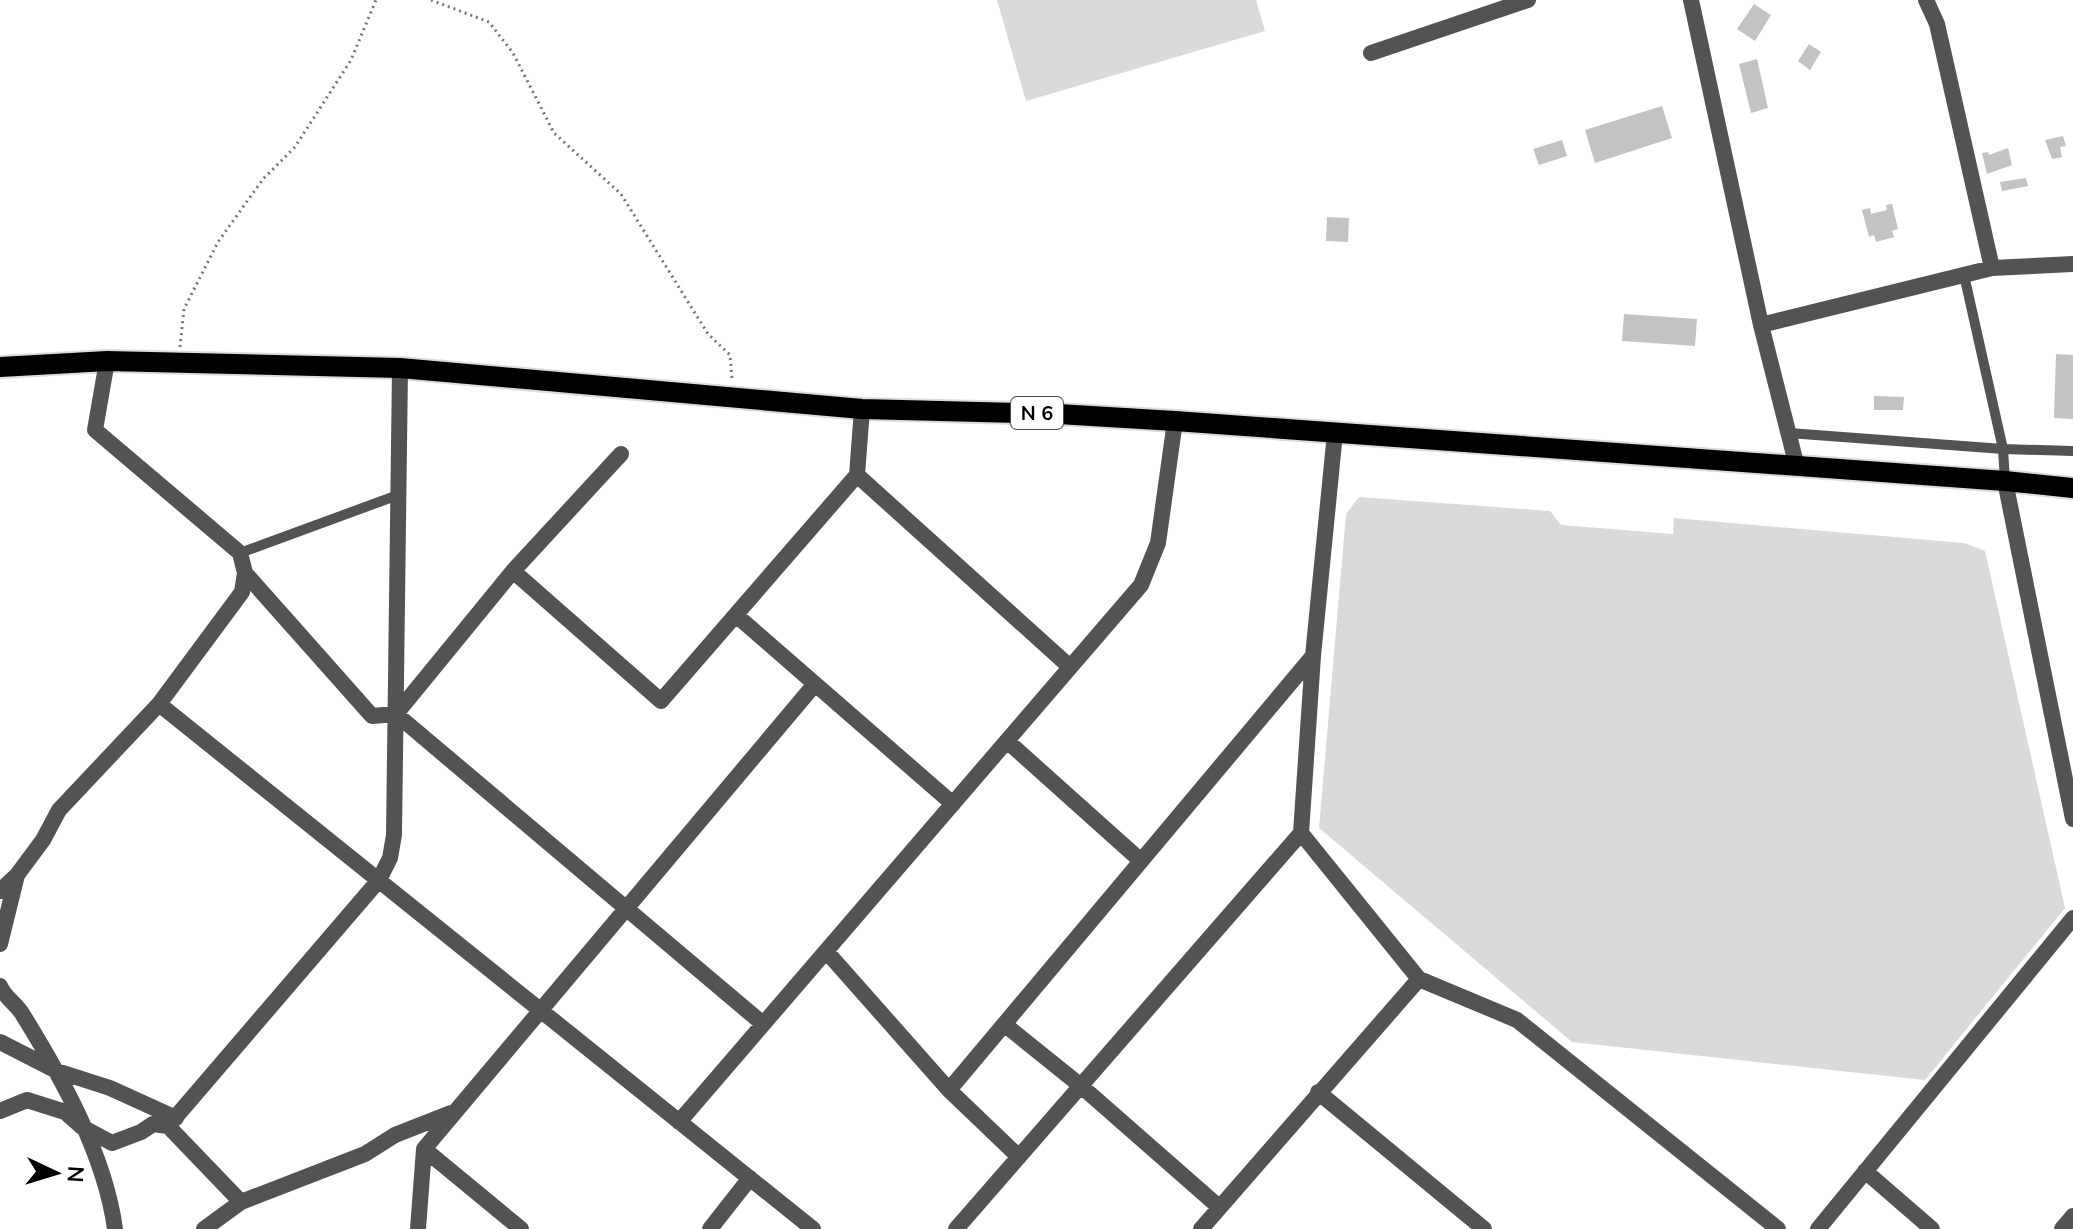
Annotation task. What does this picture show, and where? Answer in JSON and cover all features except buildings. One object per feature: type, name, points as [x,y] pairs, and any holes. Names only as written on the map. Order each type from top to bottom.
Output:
[{"type":"main road","name":"N 6","points":[[0,367],[178,361],[400,368],[862,409],[1058,414],[1175,421],[2073,488]]},
{"type":"street","points":[[1371,53],[1528,0]]},
{"type":"street","points":[[1691,0],[1761,325],[1797,467]]},
{"type":"street","points":[[1926,0],[1937,24],[1992,268]]},
{"type":"street","points":[[1937,24],[1942,0]]},
{"type":"street","points":[[1761,325],[1992,268],[2073,264]]},
{"type":"street","points":[[0,891],[17,875],[43,840],[59,810],[159,704],[242,592],[245,573],[240,553],[95,430],[107,361]]},
{"type":"street","points":[[0,1111],[27,1100],[65,1112],[82,1127],[112,1143],[153,1124],[172,1122],[379,880],[390,858],[394,835],[400,368]]},
{"type":"street","points":[[513,571],[661,701],[857,475],[862,409]]},
{"type":"street","points":[[679,1122],[1141,585],[1158,543],[1175,421]]},
{"type":"street","points":[[956,1229],[1301,833],[1313,656],[1335,433]]},
{"type":"street","points":[[396,714],[513,571],[621,454]]},
{"type":"street","points":[[857,475],[1070,667]]},
{"type":"street","points":[[2005,481],[2073,819]]},
{"type":"street","points":[[245,573],[372,716],[396,714],[763,1024]]},
{"type":"street","points":[[737,616],[953,804]]},
{"type":"street","points":[[949,1090],[1313,656]]},
{"type":"street","points":[[418,1229],[424,1149],[815,684]]},
{"type":"street","points":[[159,704],[813,1229]]},
{"type":"street","points":[[1007,741],[1141,861]]},
{"type":"street","points":[[1301,833],[1419,979],[1517,1020],[1778,1229]]},
{"type":"street","points":[[0,944],[17,875]]},
{"type":"street","points":[[1818,1229],[2073,918]]},
{"type":"street","points":[[826,951],[949,1090],[1019,1157]]},
{"type":"street","points":[[1201,1229],[1419,979]]},
{"type":"street","points":[[0,986],[21,1011],[57,1071],[97,1160],[111,1203],[115,1229]]},
{"type":"street","points":[[1004,1024],[1081,1086],[1219,1207]]},
{"type":"street","points":[[0,1042],[57,1071],[110,1088],[172,1122],[241,1202]]},
{"type":"street","points":[[1318,1092],[1484,1229]]},
{"type":"street","points":[[204,1229],[241,1202],[365,1154],[395,1135],[456,1111]]},
{"type":"street","points":[[424,1149],[521,1229]]},
{"type":"street","points":[[1865,1171],[1932,1229]]},
{"type":"street","points":[[710,1229],[750,1178]]},
{"type":"street","points":[[2062,1229],[2073,1216]]},
{"type":"lane","points":[[1964,275],[2003,449],[2005,481]]},
{"type":"lane","points":[[1789,433],[2003,449],[2073,451]]},
{"type":"lane","points":[[240,553],[398,495]]},
{"type":"path","points":[[178,361],[184,309],[218,242],[263,179],[295,147],[351,60],[376,0]]},
{"type":"path","points":[[431,0],[489,22],[513,53],[554,133],[621,194],[708,334],[730,355],[734,398]]},
{"type":"shaded area","points":[[997,0],[1256,0],[1265,31],[1026,101]]},
{"type":"shaded area","points":[[1359,497],[1550,511],[1561,525],[1673,534],[1674,518],[1964,543],[1985,551],[2065,908],[1925,1080],[1572,1042],[1319,828],[1346,514]]}]
